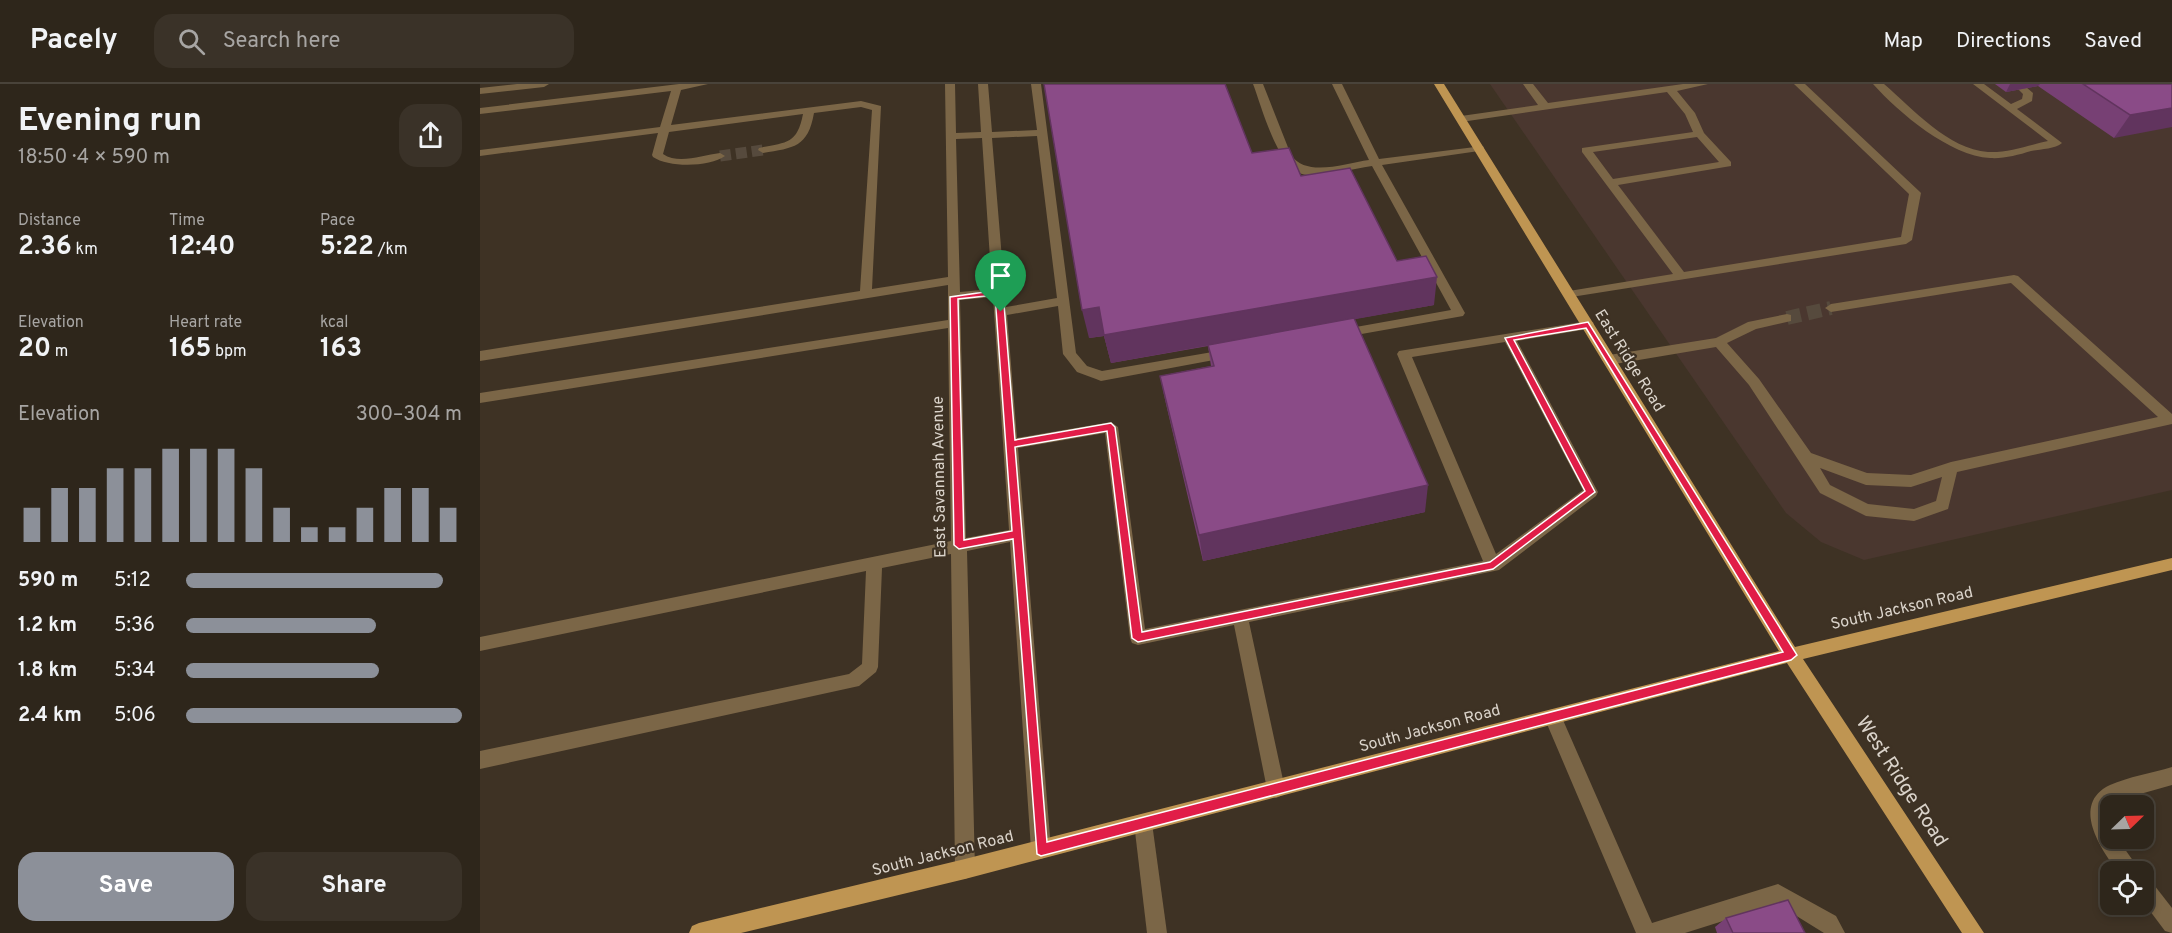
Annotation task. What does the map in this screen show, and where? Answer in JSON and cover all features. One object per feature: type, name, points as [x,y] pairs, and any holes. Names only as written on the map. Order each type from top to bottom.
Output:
[{"type":"main road","name":"East Ridge Road","points":[[1439,84],[1791,655]]},
{"type":"main road","name":"South Jackson Road","points":[[699,933],[966,869],[1791,655],[2172,564]]},
{"type":"main road","name":"West Ridge Road","points":[[1791,655],[1974,933]]},
{"type":"street","points":[[480,92],[544,84]]},
{"type":"street","points":[[611,95],[617,84]]},
{"type":"street","points":[[480,111],[703,84]]},
{"type":"street","name":"East Savannah Avenue","points":[[950,84],[966,869]]},
{"type":"street","points":[[983,84],[1041,849]]},
{"type":"street","points":[[1036,84],[1070,354],[1082,369],[1101,376],[1240,351]]},
{"type":"street","points":[[1258,84],[1286,155],[1293,165],[1307,172],[1479,148]]},
{"type":"street","points":[[1320,337],[1459,313],[1376,163],[1337,84]]},
{"type":"street","points":[[1528,84],[1545,107]]},
{"type":"street","points":[[1461,119],[1703,84]]},
{"type":"street","points":[[1569,295],[1906,240],[1915,193],[1799,84]]},
{"type":"street","points":[[1878,84],[1951,143],[1967,150],[1989,155],[2057,142],[1978,84]]},
{"type":"street","points":[[677,87],[657,155],[662,160],[674,162],[720,156]]},
{"type":"street","points":[[2010,108],[2026,101],[2028,93],[2023,88]]},
{"type":"street","points":[[1610,183],[1727,164],[1699,134],[1690,113],[1670,89]]},
{"type":"street","points":[[480,153],[861,104],[877,108],[866,294]]},
{"type":"street","points":[[763,150],[797,141],[806,134],[809,111]]},
{"type":"street","points":[[951,136],[987,133],[1042,133]]},
{"type":"street","points":[[1680,277],[1586,150],[1699,134]]},
{"type":"street","points":[[1831,308],[2014,279],[2171,421]]},
{"type":"street","points":[[480,356],[954,280]]},
{"type":"street","points":[[954,297],[999,292]]},
{"type":"street","points":[[1001,312],[1064,301]]},
{"type":"street","points":[[1609,360],[1719,342],[1753,325],[1788,318]]},
{"type":"street","points":[[480,398],[954,323]]},
{"type":"street","points":[[1493,565],[1404,354],[1588,325]]},
{"type":"street","points":[[1011,444],[1111,427],[1138,638],[1493,565],[1590,492],[1509,338]]},
{"type":"street","points":[[1719,342],[1754,382],[1806,457],[1825,489],[1866,510],[1914,515],[1943,505],[1951,468]]},
{"type":"street","points":[[1806,457],[1866,478],[1911,481],[1951,468],[2171,421]]},
{"type":"street","points":[[480,644],[1018,534]]},
{"type":"street","points":[[480,760],[853,681],[870,667],[874,563]]},
{"type":"street","points":[[1240,616],[1276,789]]},
{"type":"street","points":[[1553,717],[1646,933]]},
{"type":"street","points":[[2123,861],[2108,842],[2098,810],[2113,793],[2172,776]]},
{"type":"street","points":[[1143,823],[1157,933]]},
{"type":"street","points":[[1653,933],[1778,894],[1829,923],[1835,933]]},
{"type":"street","points":[[2154,901],[2172,924]]},
{"type":"shaded area","points":[[1490,84],[2172,84],[2172,490],[1864,560],[1821,542],[1786,513]]},
{"type":"building","points":[[1044,84],[1225,84],[1252,153],[1289,148],[1301,176],[1350,168],[1397,261],[1426,256],[1437,277],[1104,335],[1099,307],[1082,310]]},
{"type":"building","points":[[2083,84],[2172,84],[2172,108],[2130,115]]},
{"type":"building","points":[[1354,318],[1428,485],[1199,535],[1160,376],[1214,366],[1208,345]]},
{"type":"building","points":[[1788,900],[1805,933],[1733,933],[1726,918]]},
{"type":"tunnel","points":[[720,156],[763,150]]},
{"type":"tunnel","points":[[1787,318],[1831,308]]},
{"type":"route","points":[[1001,312],[999,292],[954,297],[959,545],[1018,534],[1011,444],[1111,427],[1138,638],[1493,565],[1590,492],[1509,338],[1588,325],[1791,655],[1041,849],[1018,534],[1014,489],[1001,312]]}]
